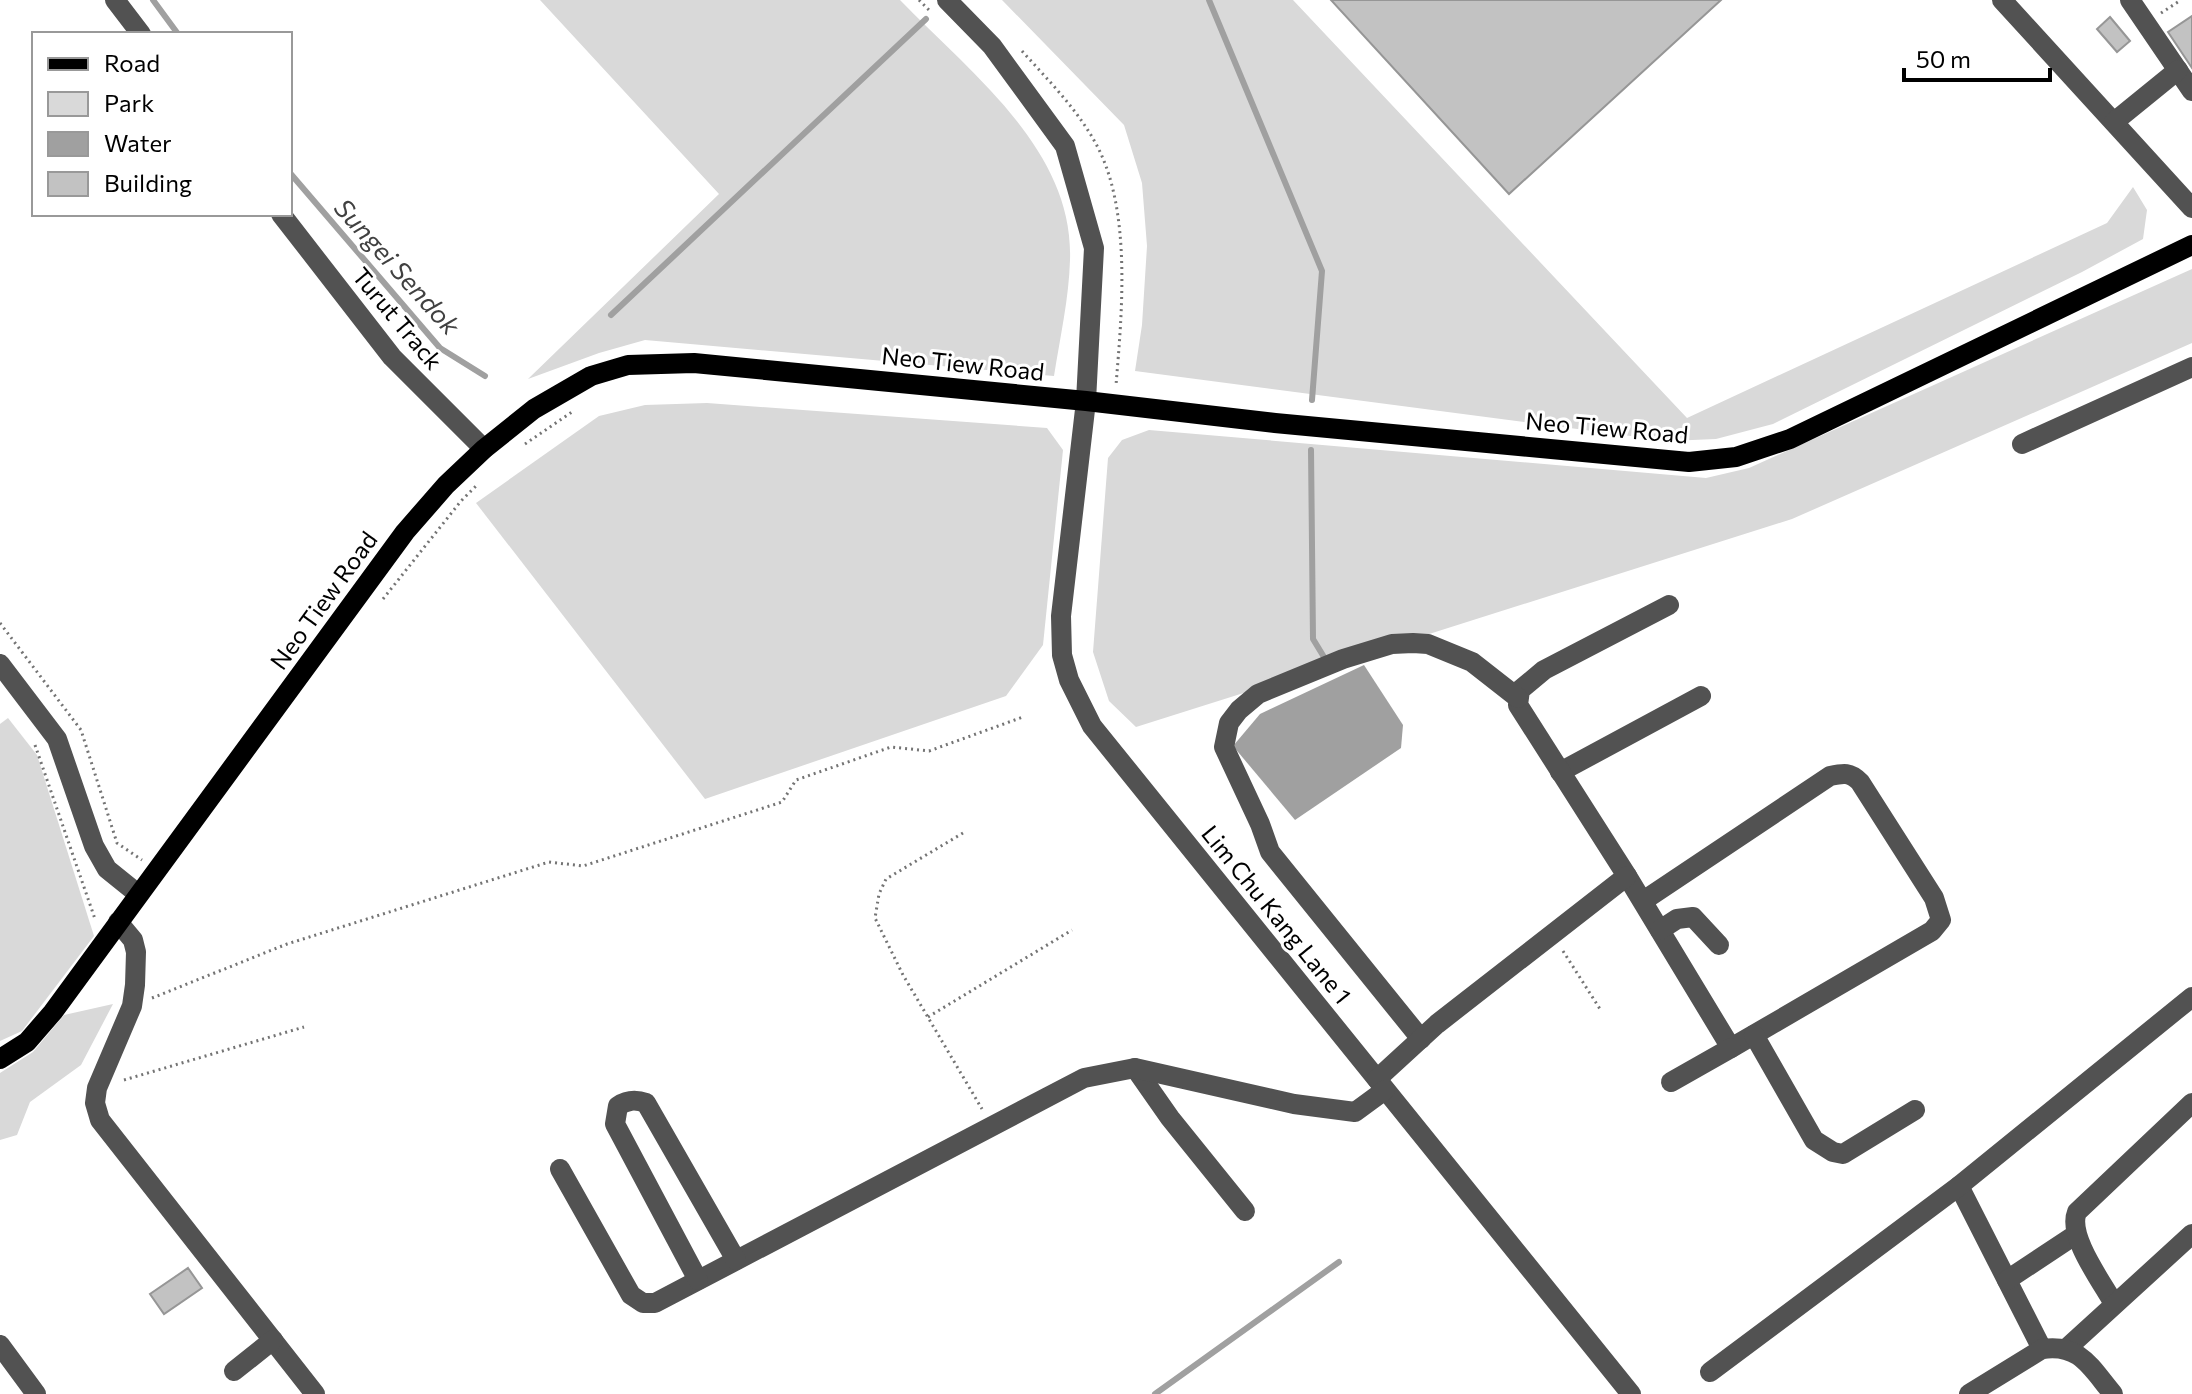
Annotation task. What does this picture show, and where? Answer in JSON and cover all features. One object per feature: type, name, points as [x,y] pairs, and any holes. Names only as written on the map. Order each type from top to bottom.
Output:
[{"type":"main road","name":"Neo Tiew Road","points":[[0,1059],[27,1042],[36,1032],[158,871],[405,532],[446,485],[484,449],[534,409],[591,376],[628,365],[694,363],[1689,462],[1736,457],[1790,439],[2192,245]]},
{"type":"street","points":[[115,0],[139,32]]},
{"type":"street","points":[[2002,0],[2192,208]]},
{"type":"street","points":[[2130,0],[2192,91]]},
{"type":"street","name":"Lim Chu Kang Lane 1","points":[[938,5],[992,46],[1065,146],[1094,248],[1086,401],[1061,616],[1062,655],[1069,680],[1092,726],[1631,1394]]},
{"type":"street","points":[[2114,122],[2178,70]]},
{"type":"street","name":"Turut Track","points":[[283,216],[392,357],[484,449]]},
{"type":"street","points":[[2022,444],[2192,367]]},
{"type":"street","points":[[1669,605],[1544,670],[1520,690],[1518,705],[1643,901],[1731,1048]]},
{"type":"street","points":[[1421,1039],[1270,852],[1224,747],[1225,733],[1239,710],[1258,694],[1343,659],[1392,644],[1428,644],[1450,652],[1472,662],[1518,698]]},
{"type":"street","points":[[0,664],[57,739],[94,846],[107,869],[138,894]]},
{"type":"street","points":[[1560,772],[1701,696]]},
{"type":"street","points":[[1643,901],[1830,776],[1853,774],[1934,898],[1941,920],[1932,931],[1671,1082]]},
{"type":"street","points":[[560,1169],[631,1295],[637,1300],[655,1303],[1084,1078],[1135,1068],[1294,1104],[1355,1112],[1421,1039],[1627,876]]},
{"type":"street","points":[[1660,930],[1677,919],[1693,917],[1719,945]]},
{"type":"street","points":[[118,922],[133,940],[136,952],[132,1006],[97,1088],[95,1103],[100,1120],[315,1394]]},
{"type":"street","points":[[1710,1372],[1959,1186],[2192,997]]},
{"type":"street","points":[[1754,1035],[1814,1140],[1833,1152],[1843,1154],[1915,1110]]},
{"type":"street","points":[[1135,1068],[1170,1118],[1245,1211]]},
{"type":"street","points":[[698,1280],[615,1124],[618,1106],[624,1102],[638,1100],[646,1103],[736,1260]]},
{"type":"street","points":[[2114,1304],[2075,1235],[2077,1212],[2192,1103]]},
{"type":"street","points":[[1959,1186],[2042,1349]]},
{"type":"street","points":[[2066,1349],[2192,1234]]},
{"type":"street","points":[[2007,1280],[2075,1235]]},
{"type":"street","points":[[234,1371],[273,1340]]},
{"type":"street","points":[[0,1345],[36,1394]]},
{"type":"street","points":[[1977,1392],[2042,1349],[2066,1349],[2083,1358],[2113,1394]]},
{"type":"path","points":[[919,0],[938,5]]},
{"type":"path","points":[[517,450],[574,411]]},
{"type":"path","points":[[374,610],[478,484]]},
{"type":"path","points":[[132,1006],[287,944],[549,862],[583,866],[782,802],[796,780],[891,747],[929,751],[1023,717]]},
{"type":"path","points":[[33,740],[87,902],[104,941]]},
{"type":"path","points":[[963,833],[886,879],[879,894],[875,918],[903,975],[991,1126]]},
{"type":"path","points":[[928,1017],[1072,930]]},
{"type":"path","points":[[1552,935],[1600,1009]]},
{"type":"path","points":[[97,1088],[304,1027]]},
{"type":"green space","points":[[540,0],[900,0],[1012,115],[1036,148],[1055,183],[1067,220],[1070,260],[1054,376],[645,340],[528,379],[719,194]]},
{"type":"green space","points":[[1002,0],[1293,0],[1687,418],[2107,223],[2133,187],[2147,210],[2143,239],[1773,424],[1716,439],[1669,441],[1135,371],[1142,325],[1147,246],[1142,183],[1124,125]]},
{"type":"green space","points":[[2192,269],[2192,343],[1792,519],[1136,727],[1109,701],[1093,652],[1108,458],[1122,440],[1149,430],[1706,478],[1749,468]]},
{"type":"green space","points":[[707,403],[1047,428],[1063,450],[1043,645],[1006,696],[705,799],[476,503],[599,416],[645,405]]},
{"type":"green space","points":[[8,718],[37,755],[94,936],[22,1031],[0,1041],[0,724]]},
{"type":"green space","points":[[113,1004],[81,1065],[30,1102],[17,1135],[0,1140],[0,1073],[33,1052],[64,1015]]},
{"type":"water","points":[[1364,665],[1403,725],[1401,748],[1295,820],[1233,746],[1260,714]]},
{"type":"building","points":[[1331,0],[1721,0],[1509,194]]},
{"type":"building","points":[[2192,16],[2192,68],[2168,32]]},
{"type":"building","points":[[2110,17],[2130,41],[2117,52],[2097,29]]},
{"type":"building","points":[[188,1268],[202,1288],[164,1314],[150,1294]]},
{"type":"waterway","name":"Sungei Sendok","points":[[153,0],[177,32]]},
{"type":"waterway","points":[[1209,0],[1322,271],[1312,400]]},
{"type":"waterway","points":[[611,315],[926,19]]},
{"type":"waterway","name":"Sungei Sendok","points":[[292,175],[440,348],[485,376]]},
{"type":"waterway","points":[[1311,450],[1313,639],[1327,662]]},
{"type":"waterway","points":[[1155,1394],[1339,1262]]}]
